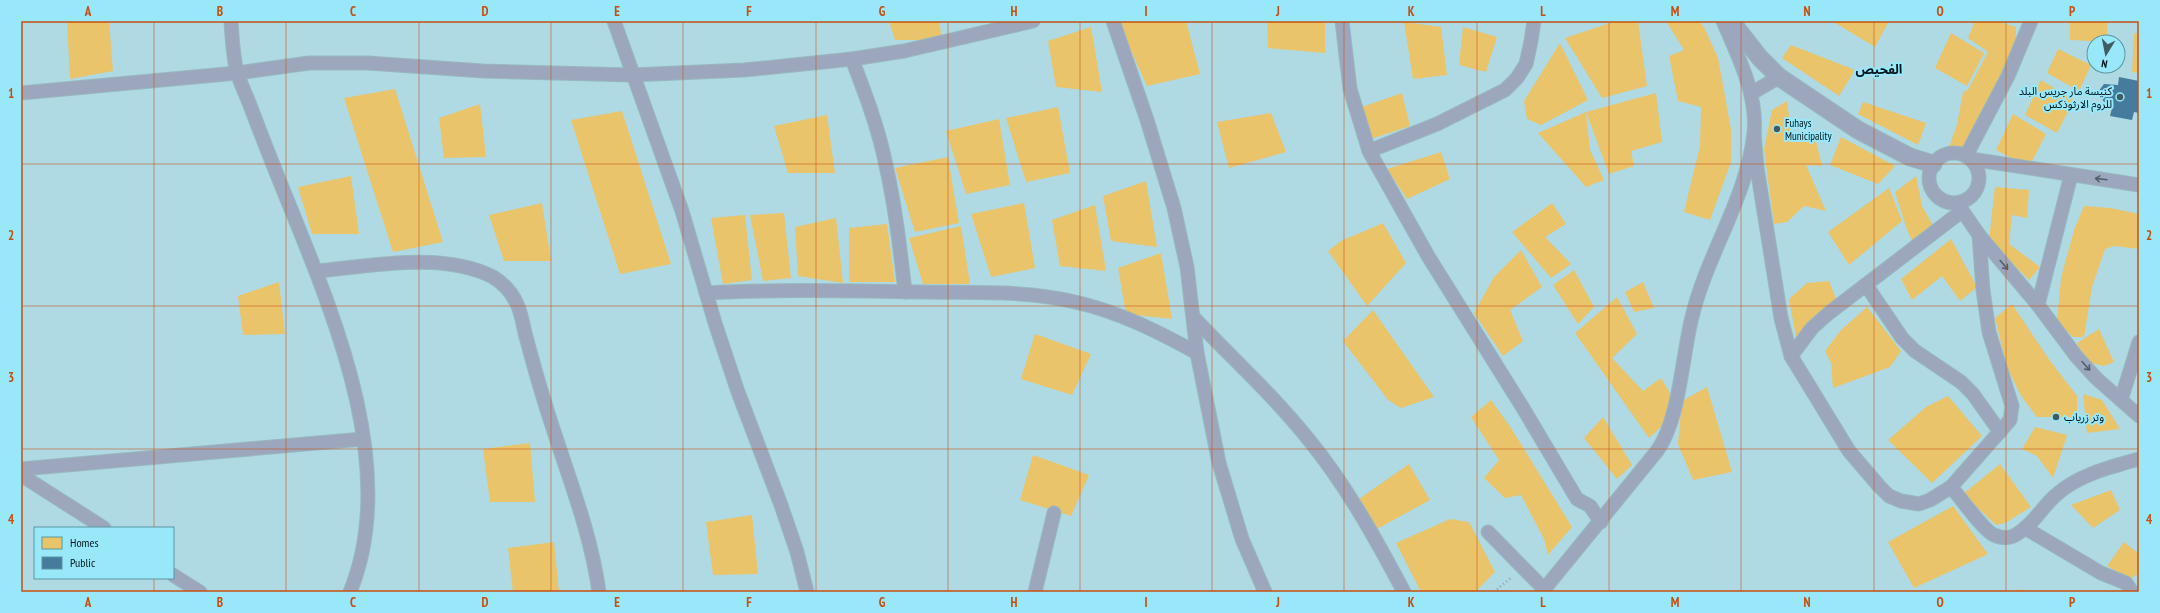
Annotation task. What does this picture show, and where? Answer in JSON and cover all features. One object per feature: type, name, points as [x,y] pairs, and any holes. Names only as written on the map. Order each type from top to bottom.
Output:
[{"type":"street","points":[[231,21],[237,72],[290,208],[317,271],[335,324],[363,439],[368,494],[364,542],[356,576],[350,592]]},
{"type":"street","points":[[614,21],[632,75],[682,210],[706,293],[738,392],[795,545],[807,592]]},
{"type":"street","points":[[21,93],[237,72],[309,63],[368,62],[491,71],[632,75],[744,70],[852,59],[904,51],[1033,21]]},
{"type":"street","points":[[1112,21],[1147,120],[1174,208],[1188,267],[1197,353],[1219,463],[1242,539],[1265,592]]},
{"type":"street","points":[[1342,21],[1350,89],[1369,151],[1428,256],[1524,408],[1577,499],[1590,506],[1601,522]]},
{"type":"street","points":[[1369,151],[1437,124],[1505,90],[1526,64],[1534,21]]},
{"type":"street","points":[[1723,21],[1752,93],[1757,168],[1781,318],[1791,356],[1849,451],[1889,496],[1901,501],[1919,504],[1930,500],[1951,487],[2010,420],[2012,406],[1990,332],[1983,290],[1979,235]]},
{"type":"street","points":[[1731,21],[1760,58],[1779,77],[1858,130],[1910,157],[1933,164]]},
{"type":"street","points":[[1968,157],[2008,76],[2031,21]]},
{"type":"street","points":[[852,59],[868,103],[885,161],[898,234],[905,292]]},
{"type":"street","points":[[1752,93],[1779,77]]},
{"type":"street","points":[[1488,532],[1543,590],[1601,522],[1664,440],[1680,381],[1695,305],[1709,265],[1738,201],[1754,133]]},
{"type":"street","points":[[2139,185],[1968,157],[1960,153],[1948,153],[1942,156],[1933,164],[1929,178],[1933,192],[1940,198],[1960,207],[1979,235],[2038,305],[2076,356],[2096,378],[2139,416]]},
{"type":"street","points":[[1791,356],[1812,328],[1972,196],[1979,181],[1979,173],[1968,157]]},
{"type":"street","points":[[2038,305],[2071,175]]},
{"type":"street","points":[[317,271],[397,263],[444,264],[477,270],[495,278],[508,289],[517,304],[544,400],[580,510],[597,574],[599,592]]},
{"type":"street","points":[[1866,285],[1902,338],[1915,351],[1961,382],[1973,394],[2000,432]]},
{"type":"street","points":[[706,293],[798,290],[1043,296],[1075,302],[1109,312],[1167,336],[1197,353]]},
{"type":"street","points":[[1194,318],[1269,392],[1332,469],[1404,592]]},
{"type":"street","points":[[2121,400],[2139,342]]},
{"type":"street","points":[[21,469],[363,439]]},
{"type":"street","points":[[1951,487],[1992,534],[2005,538],[2016,535],[2025,528],[2056,495],[2074,483],[2095,473],[2139,459]]},
{"type":"street","points":[[21,475],[102,527]]},
{"type":"street","points":[[1036,592],[1054,513]]},
{"type":"street","points":[[2025,528],[2101,573],[2126,583],[2132,592]]},
{"type":"street","points":[[174,576],[200,592]]},
{"type":"path","points":[[1494,592],[1515,575]]},
{"type":"building: Homes","points":[[67,21],[109,21],[113,71],[70,79]]},
{"type":"building: Homes","points":[[889,21],[939,21],[942,40],[895,40]]},
{"type":"building: Homes","points":[[1186,21],[1200,74],[1147,86],[1118,22]]},
{"type":"building: Homes","points":[[1267,21],[1325,21],[1325,53],[1268,48]]},
{"type":"building: Homes","points":[[1616,21],[1638,21],[1647,86],[1602,98],[1565,38]]},
{"type":"building: Homes","points":[[1666,21],[1699,21],[1704,27],[1718,58],[1731,129],[1731,162],[1710,220],[1684,212],[1700,146],[1701,107],[1678,101],[1669,56],[1684,50]]},
{"type":"building: Homes","points":[[1832,21],[1889,21],[1875,47]]},
{"type":"building: Homes","points":[[1975,21],[1996,21],[2016,27],[2016,48],[1966,148],[1949,147],[1957,125],[1963,92],[1968,90],[1988,52],[1968,38]]},
{"type":"building: Homes","points":[[2070,21],[2107,21],[2107,34],[2086,34],[2086,41],[2070,40]]},
{"type":"building: Homes","points":[[1404,22],[1441,27],[1447,75],[1413,79]]},
{"type":"building: Homes","points":[[1091,27],[1102,92],[1056,87],[1048,41]]},
{"type":"building: Homes","points":[[1463,27],[1497,37],[1486,72],[1459,65]]},
{"type":"building: Homes","points":[[1951,33],[1984,53],[1967,86],[1935,68]]},
{"type":"building: Homes","points":[[2134,33],[2139,34],[2139,73],[2132,72]]},
{"type":"building: Homes","points":[[1560,43],[1588,100],[1541,125],[1527,119],[1524,101]]},
{"type":"building: Homes","points":[[1791,45],[1855,70],[1839,96],[1782,58]]},
{"type":"building: Homes","points":[[2058,49],[2086,63],[2087,74],[2079,91],[2047,73]]},
{"type":"building: Homes","points":[[2041,80],[2074,100],[2057,133],[2025,115]]},
{"type":"building: Homes","points":[[395,89],[443,242],[393,252],[344,98]]},
{"type":"building: Homes","points":[[1402,93],[1410,126],[1371,139],[1362,107]]},
{"type":"building: Homes","points":[[1656,93],[1662,142],[1631,151],[1634,166],[1609,174],[1586,112]]},
{"type":"building: Homes","points":[[1787,101],[1792,140],[1816,141],[1822,166],[1806,165],[1826,211],[1804,206],[1787,222],[1774,224],[1764,149],[1772,110]]},
{"type":"building: Homes","points":[[1863,102],[1926,123],[1918,145],[1858,114]]},
{"type":"building: Homes","points":[[480,104],[486,157],[444,158],[439,118]]},
{"type":"building: Homes","points":[[1058,107],[1070,173],[1026,182],[1006,118]]},
{"type":"building: Homes","points":[[622,111],[671,264],[620,274],[571,120]]},
{"type":"building: Homes","points":[[1586,112],[1590,150],[1604,180],[1586,187],[1538,133]]},
{"type":"building: Homes","points":[[1271,113],[1286,152],[1229,168],[1217,122]]},
{"type":"building: Homes","points":[[2013,114],[2046,134],[2029,167],[1996,150]]},
{"type":"building: Homes","points":[[827,115],[835,173],[788,173],[774,126]]},
{"type":"building: Homes","points":[[999,119],[1010,185],[966,194],[946,131]]},
{"type":"building: Homes","points":[[1841,137],[1895,166],[1878,184],[1830,165]]},
{"type":"building: Homes","points":[[1441,152],[1450,179],[1407,199],[1387,169]]},
{"type":"building: Homes","points":[[948,157],[959,223],[915,232],[895,168]]},
{"type":"building: Homes","points":[[351,176],[359,234],[312,234],[298,187]]},
{"type":"building: Homes","points":[[1916,176],[1922,206],[1934,227],[1913,243],[1906,227],[1895,192]]},
{"type":"building: Homes","points":[[1146,181],[1157,247],[1111,241],[1103,196]]},
{"type":"building: Homes","points":[[1995,187],[2029,190],[2027,218],[2012,215],[2009,244],[2040,267],[2029,280],[1989,240]]},
{"type":"building: Homes","points":[[1889,188],[1902,221],[1849,265],[1828,232]]},
{"type":"building: Homes","points":[[542,203],[551,261],[504,261],[489,215]]},
{"type":"building: Homes","points":[[1024,203],[1035,268],[991,277],[971,214]]},
{"type":"building: Homes","points":[[1552,203],[1566,224],[1545,237],[1571,264],[1551,278],[1512,232]]},
{"type":"building: Homes","points":[[1095,205],[1106,271],[1060,266],[1052,220]]},
{"type":"building: Homes","points":[[2084,206],[2110,208],[2139,214],[2139,249],[2114,246],[2105,249],[2092,287],[2084,337],[2073,337],[2057,322],[2061,278],[2074,230]]},
{"type":"building: Homes","points":[[784,213],[791,278],[763,281],[750,215]]},
{"type":"building: Homes","points":[[745,215],[752,280],[723,284],[711,218]]},
{"type":"building: Homes","points":[[836,218],[843,283],[798,276],[795,227]]},
{"type":"building: Homes","points":[[1383,223],[1406,263],[1367,306],[1328,251],[1341,241]]},
{"type":"building: Homes","points":[[887,224],[895,282],[849,282],[849,228]]},
{"type":"building: Homes","points":[[961,226],[970,284],[923,284],[909,238]]},
{"type":"building: Homes","points":[[1951,239],[1977,287],[1960,301],[1942,276],[1912,300],[1901,279]]},
{"type":"building: Homes","points":[[1521,250],[1542,287],[1510,310],[1523,341],[1503,356],[1474,313],[1494,277]]},
{"type":"building: Homes","points":[[1161,253],[1172,319],[1126,314],[1118,268]]},
{"type":"building: Homes","points":[[1574,270],[1594,307],[1578,324],[1553,285]]},
{"type":"building: Homes","points":[[1829,281],[1837,301],[1796,337],[1789,299],[1807,283]]},
{"type":"building: Homes","points":[[279,282],[285,334],[243,335],[238,296]]},
{"type":"building: Homes","points":[[1643,282],[1654,308],[1634,312],[1625,292]]},
{"type":"building: Homes","points":[[1617,297],[1637,334],[1612,358],[1643,391],[1661,378],[1671,395],[1665,423],[1649,438],[1575,333]]},
{"type":"building: Homes","points":[[2012,304],[2048,358],[2077,396],[2077,417],[2037,417],[2021,396],[2007,367],[1995,318]]},
{"type":"building: Homes","points":[[1867,307],[1901,351],[1890,367],[1833,388],[1831,363],[1825,351],[1841,330]]},
{"type":"building: Homes","points":[[1373,310],[1434,397],[1401,408],[1388,400],[1343,341]]},
{"type":"building: Homes","points":[[2099,329],[2114,362],[2104,366],[2086,362],[2077,343]]},
{"type":"building: Homes","points":[[1035,334],[1091,354],[1072,395],[1021,379]]},
{"type":"building: Homes","points":[[1707,387],[1732,472],[1693,480],[1678,444],[1682,401]]},
{"type":"building: Homes","points":[[2083,394],[2102,400],[2120,429],[2087,433]]},
{"type":"building: Homes","points":[[1948,396],[1982,436],[1932,483],[1888,440],[1926,407]]},
{"type":"building: Homes","points":[[1491,400],[1511,428],[1572,527],[1548,555],[1544,539],[1521,495],[1505,498],[1484,478],[1499,460],[1471,417]]},
{"type":"building: Homes","points":[[1603,417],[1632,465],[1617,479],[1584,438]]},
{"type":"building: Homes","points":[[2035,427],[2067,435],[2053,478],[2037,456],[2022,449]]},
{"type":"building: Homes","points":[[530,443],[535,502],[490,502],[483,449]]},
{"type":"building: Homes","points":[[1033,455],[1089,475],[1071,516],[1020,500]]},
{"type":"building: Homes","points":[[1409,464],[1430,500],[1377,529],[1359,499]]},
{"type":"building: Homes","points":[[2000,464],[2031,507],[2005,523],[1996,525],[1963,494]]},
{"type":"building: Homes","points":[[2111,490],[2120,510],[2093,528],[2071,505]]},
{"type":"building: Homes","points":[[1953,506],[1988,554],[1914,588],[1888,542]]},
{"type":"building: Homes","points":[[752,515],[758,574],[713,575],[706,522]]},
{"type":"building: Homes","points":[[1450,519],[1469,522],[1495,572],[1475,592],[1421,592],[1396,543]]},
{"type":"building: Homes","points":[[554,542],[559,592],[513,592],[508,548]]},
{"type":"building: Homes","points":[[2124,542],[2139,554],[2139,573],[2130,579],[2107,566]]},
{"type":"building: Homes","points":[[2017,589],[2027,591],[2027,592],[2017,592]]},
{"type":"building: Public","name":"كنيسة مار جريس البلد للروم الارثوذكس","points":[[2119,77],[2139,81],[2139,113],[2134,112],[2132,120],[2110,116],[2113,104],[2104,102],[2098,92],[2104,84],[2118,85]]},
{"type":"place","name":"كنيسة مار جريس البلد للروم الارثوذكس","points":[[2120,97]]},
{"type":"place","name":"Fuhays Municipality","points":[[1777,129]]},
{"type":"place","name":"وتر زرياب","points":[[2056,417]]},
{"type":"district","name":"الفحيص","points":[[1879,69]]}]
